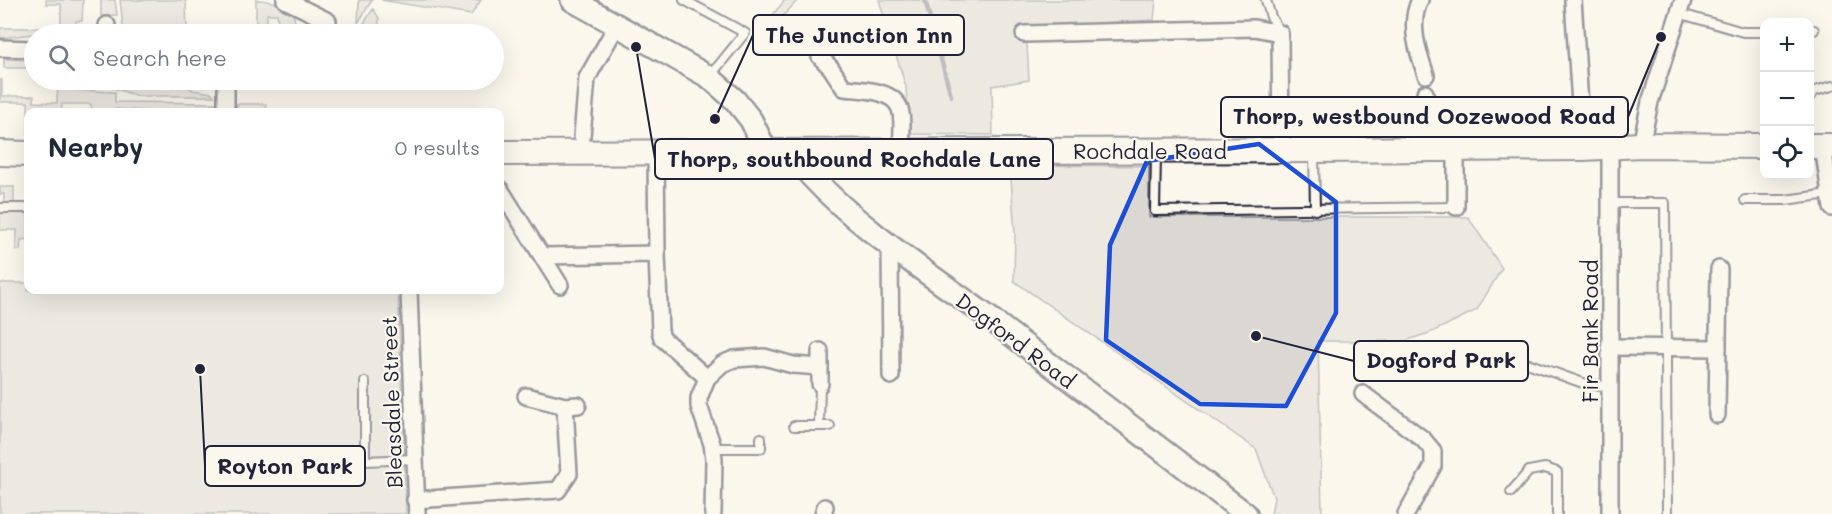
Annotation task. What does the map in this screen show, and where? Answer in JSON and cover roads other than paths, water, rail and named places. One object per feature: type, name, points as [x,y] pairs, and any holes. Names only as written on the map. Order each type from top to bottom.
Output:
[{"type":"main road","name":"Rochdale Road","points":[[504,153],[1760,146]]},
{"type":"main road","points":[[0,153],[24,153]]},
{"type":"street","points":[[285,0],[328,21]]},
{"type":"street","points":[[1420,0],[1415,9],[1416,48],[1426,75]]},
{"type":"street","points":[[1574,0],[1583,148]]},
{"type":"street","points":[[581,2],[617,26],[709,77],[735,100],[751,120],[766,151]]},
{"type":"street","points":[[1641,145],[1650,102],[1681,7]]},
{"type":"street","points":[[582,137],[587,78],[617,26]]},
{"type":"street","points":[[1024,34],[1254,28],[1280,33],[1281,150]]},
{"type":"street","points":[[830,37],[820,57],[831,68],[844,88],[872,91],[894,99],[900,109],[902,152]]},
{"type":"street","points":[[0,48],[24,49]]},
{"type":"street","points":[[226,90],[226,108]]},
{"type":"street","points":[[1425,93],[1426,149]]},
{"type":"street","points":[[1822,146],[1831,201]]},
{"type":"street","name":"Fir Bank Road","points":[[1610,147],[1610,514]]},
{"type":"street","points":[[1456,148],[1456,207]]},
{"type":"street","name":"Dogford Road","points":[[809,152],[810,175],[828,195],[1246,514]]},
{"type":"street","points":[[656,153],[660,331],[662,338],[707,378]]},
{"type":"street","points":[[504,195],[560,285]]},
{"type":"street","points":[[891,244],[891,376]]},
{"type":"street","points":[[542,256],[657,254]]},
{"type":"street","points":[[1718,415],[1719,268]]},
{"type":"street","name":"Bleasdale Street","points":[[409,294],[416,507]]},
{"type":"street","points":[[1609,346],[1718,348]]},
{"type":"street","points":[[713,514],[714,459],[699,406],[701,389],[707,378],[722,364],[734,358],[764,357],[793,365],[820,359],[820,384]]},
{"type":"street","points":[[1363,394],[1423,439],[1432,451],[1433,466],[1406,514]]},
{"type":"street","points":[[416,507],[558,490],[569,474],[571,405],[526,396]]},
{"type":"lane","points":[[684,0],[745,33],[709,77]]},
{"type":"lane","points":[[1266,0],[1271,17],[1280,33]]},
{"type":"lane","points":[[1681,7],[1743,32],[1760,32]]},
{"type":"lane","points":[[1814,92],[1832,86]]},
{"type":"lane","points":[[1156,150],[1155,212],[1456,207]]},
{"type":"lane","points":[[1314,150],[1315,210]]},
{"type":"lane","points":[[1745,200],[1831,201]]},
{"type":"lane","points":[[1610,203],[1665,203],[1666,514]]},
{"type":"lane","points":[[0,208],[24,208]]},
{"type":"lane","points":[[1492,356],[1530,364],[1583,383],[1610,387]]},
{"type":"lane","points":[[364,382],[365,461],[414,459]]},
{"type":"lane","points":[[819,426],[820,384]]},
{"type":"lane","points":[[794,426],[830,426]]},
{"type":"lane","points":[[712,448],[761,448],[761,438]]},
{"type":"lane","points":[[1511,492],[1529,471],[1545,468],[1557,472],[1557,514]]},
{"type":"waterway","points":[[925,0],[951,96]]},
{"type":"place","name":"Thorp, westbound Oozewood Road","points":[[1661,37]]},
{"type":"place","name":"Thorp, southbound Rochdale Lane","points":[[636,47]]},
{"type":"place","name":"The Junction Inn","points":[[715,119]]},
{"type":"place","name":"Dogford Park","points":[[1256,336]]},
{"type":"place","name":"Royton Park","points":[[200,369]]}]
